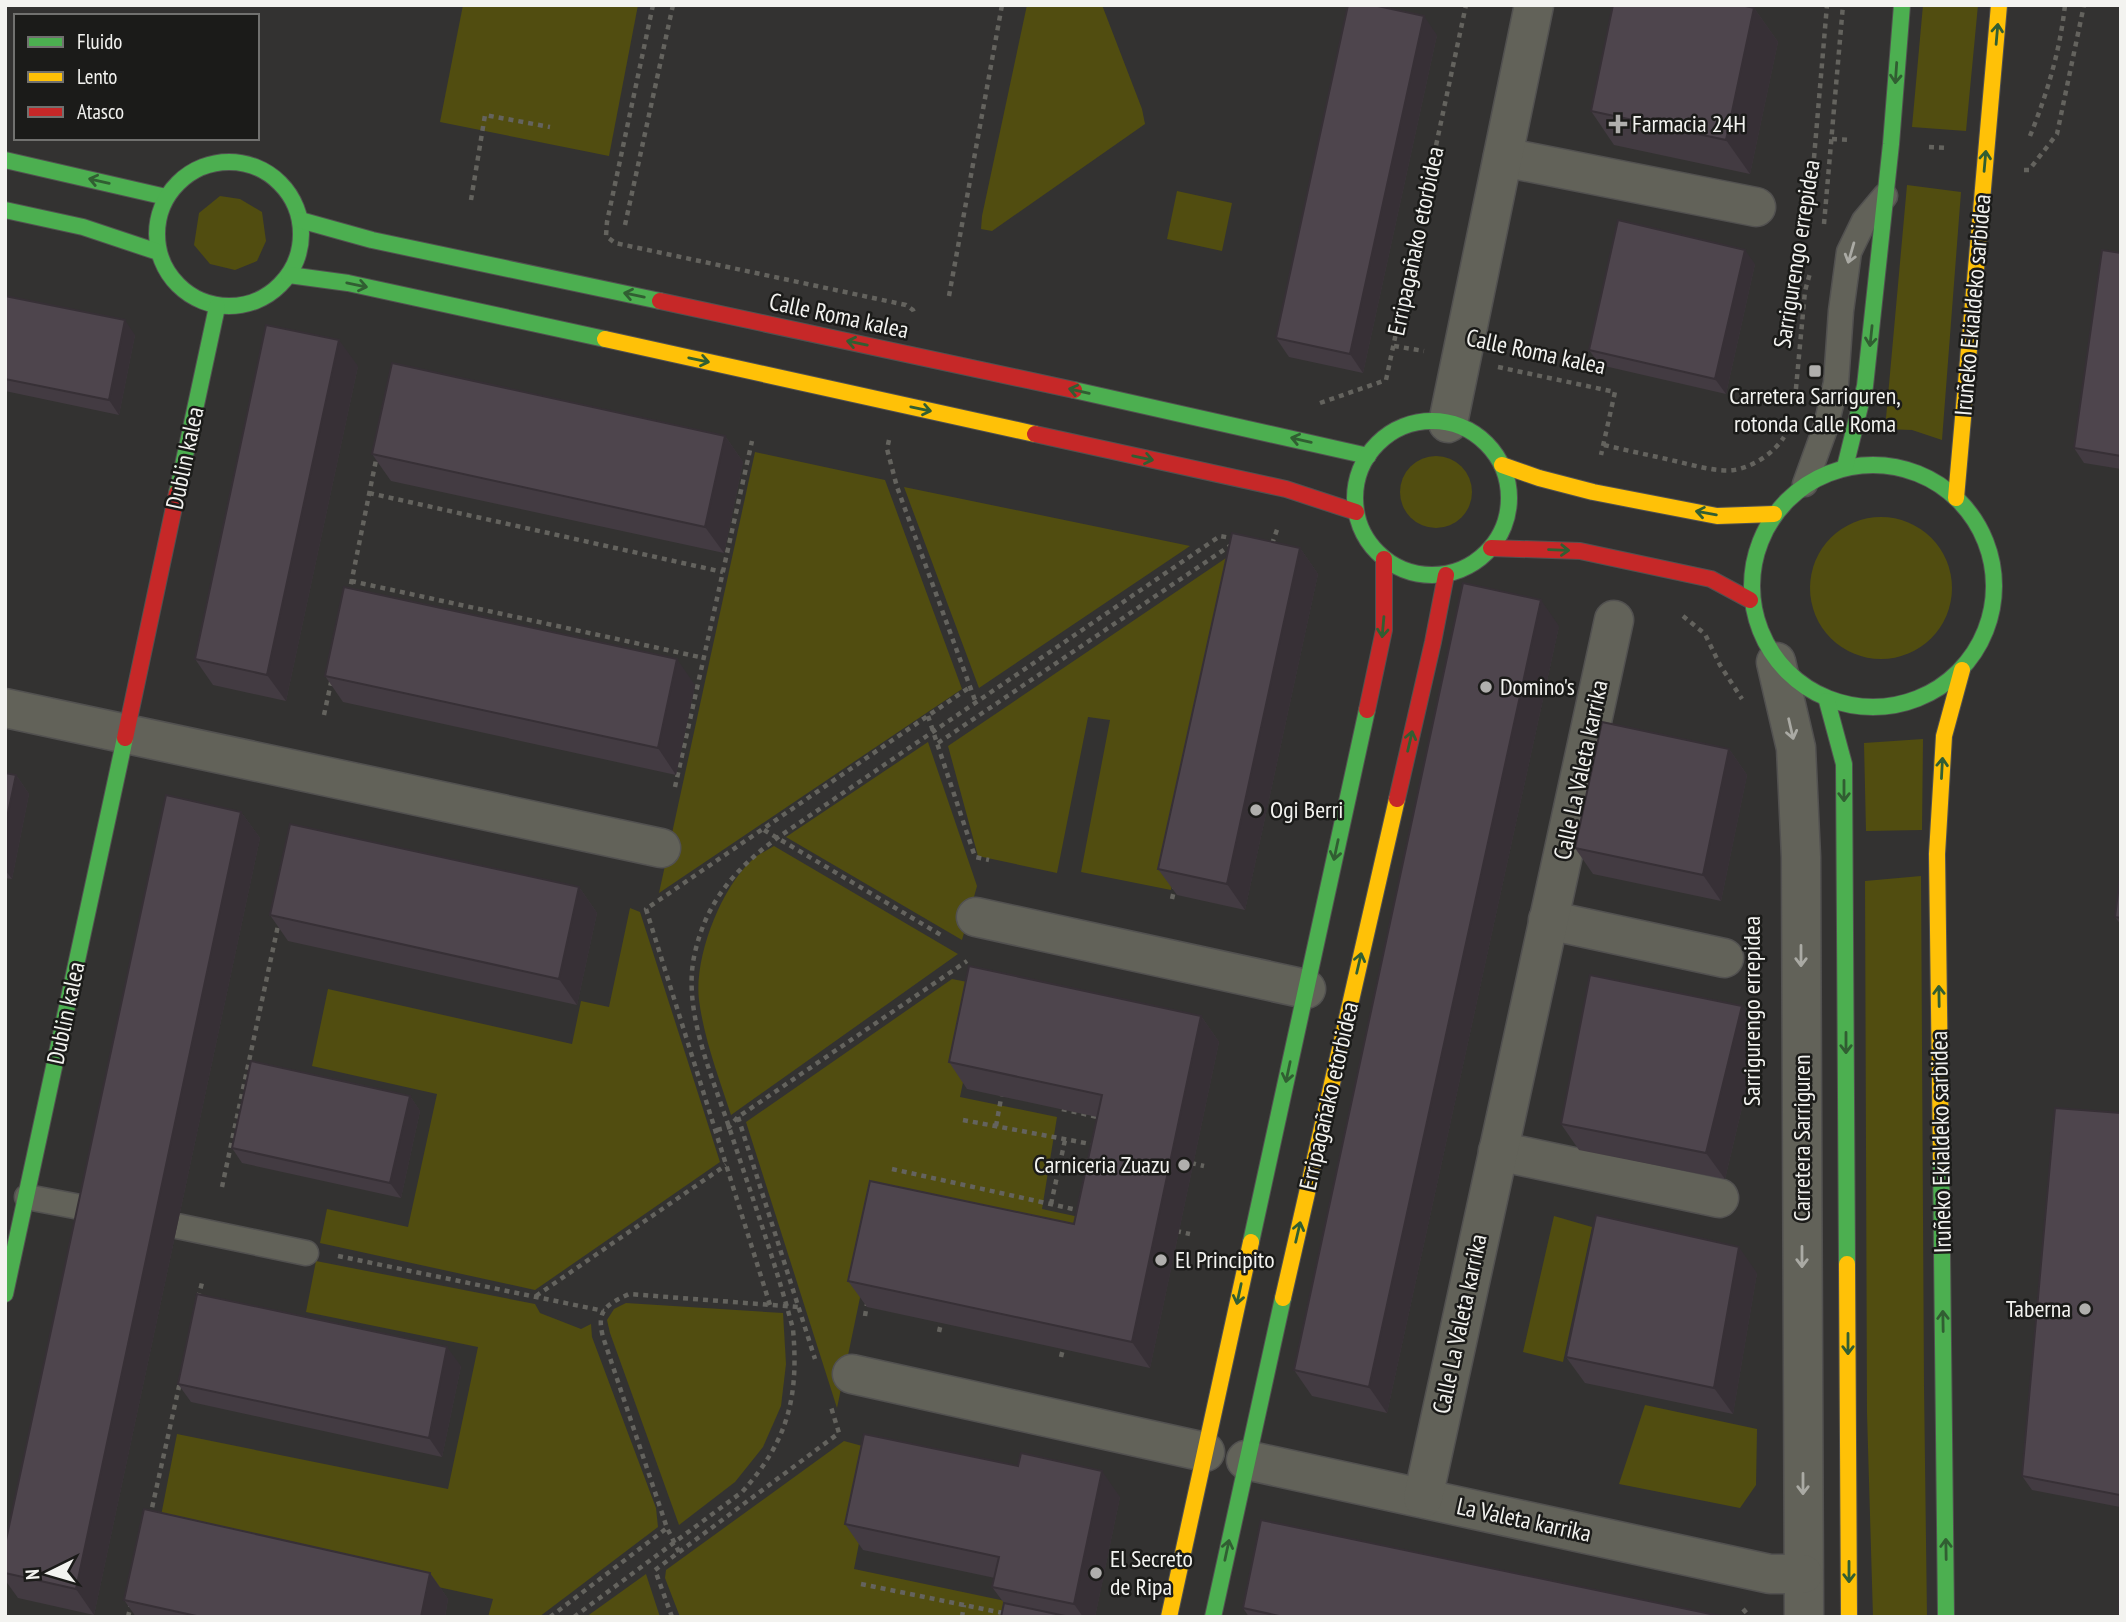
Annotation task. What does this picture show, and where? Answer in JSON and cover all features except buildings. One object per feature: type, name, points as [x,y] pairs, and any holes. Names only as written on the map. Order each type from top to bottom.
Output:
[{"type":"main road","points":[[1895,5],[1900,25]]},
{"type":"main road","points":[[1845,467],[1865,386],[1902,5]]},
{"type":"main road","name":"Iruñeko Ekialdeko sarbidea","points":[[1956,498],[1999,5]]},
{"type":"main road","name":"Iruñeko Ekialdeko sarbidea","points":[[1989,112],[2008,60]]},
{"type":"main road","points":[[5,160],[166,197]]},
{"type":"main road","points":[[241,162],[268,173],[289,193],[300,220],[302,239],[298,258],[289,275],[270,295],[245,306],[217,307],[191,297],[170,278],[158,252],[158,214],[166,197],[186,175],[212,163],[241,162]]},
{"type":"main road","points":[[5,210],[83,227],[158,252]]},
{"type":"main road","name":"Calle Roma kalea","points":[[300,220],[386,243],[935,359],[1368,456]]},
{"type":"main road","points":[[289,275],[348,283],[1286,489],[1356,512]]},
{"type":"main road","name":"Dublin kalea","points":[[5,1294],[16,1194],[126,732],[217,307]]},
{"type":"main road","points":[[1425,421],[1448,423],[1470,431],[1488,445],[1502,465],[1508,486],[1508,508],[1503,529],[1491,548],[1471,565],[1446,575],[1425,575],[1403,570],[1384,559],[1371,546],[1362,530],[1356,512],[1355,493],[1359,473],[1368,456],[1383,438],[1402,427],[1425,421]]},
{"type":"main road","points":[[1502,465],[1593,492],[1717,516],[1774,514]]},
{"type":"main road","points":[[1884,465],[1923,475],[1956,498],[1984,536],[1994,582],[1987,629],[1962,670],[1923,698],[1875,709],[1827,701],[1776,663],[1750,600],[1754,555],[1774,514],[1805,484],[1845,467],[1884,465]]},
{"type":"main road","points":[[1491,548],[1580,551],[1711,579],[1750,600]]},
{"type":"main road","name":"Erripagañako etorbidea","points":[[1169,1617],[1384,630],[1384,559]]},
{"type":"main road","name":"Erripagañako etorbidea","points":[[1213,1617],[1446,575]]},
{"type":"main road","name":"Iruñeko Ekialdeko sarbidea","points":[[1946,1617],[1937,854],[1944,736],[1962,670]]},
{"type":"main road","points":[[1827,701],[1844,764],[1849,1617]]},
{"type":"street","points":[[1448,423],[1534,5]]},
{"type":"street","points":[[1503,157],[1756,207]]},
{"type":"street","name":"Calle La Valeta karrika","points":[[1423,1498],[1614,620]]},
{"type":"street","name":"Carretera Sarriguren","points":[[1776,663],[1796,748],[1801,857],[1804,1617]]},
{"type":"street","points":[[5,708],[661,849]]},
{"type":"street","points":[[1548,920],[1724,958]]},
{"type":"street","name":"Erripagañako etorbidea","points":[[961,928],[1306,989]]},
{"type":"street","points":[[1498,1151],[1719,1198]]},
{"type":"street","points":[[832,1379],[1205,1452]]},
{"type":"street","name":"La Valeta karrika","points":[[1246,1460],[1770,1574],[1803,1574]]},
{"type":"lane","points":[[1805,484],[1826,426],[1836,383],[1841,311],[1849,252],[1864,221],[1885,195]]},
{"type":"lane","points":[[16,1194],[101,1211]]},
{"type":"lane","points":[[177,1226],[306,1253]]},
{"type":"path","points":[[653,5],[606,236],[615,243],[906,305],[913,310],[914,324]]},
{"type":"path","points":[[625,225],[673,5]]},
{"type":"path","points":[[949,296],[1002,5]]},
{"type":"path","name":"Erripagañako etorbidea","points":[[1317,404],[1386,380],[1466,5]]},
{"type":"path","points":[[1814,158],[1827,5]]},
{"type":"path","name":"Sarrigurengo errepidea","points":[[1824,226],[1843,5]]},
{"type":"path","points":[[2029,138],[2046,95],[2063,27],[2065,5]]},
{"type":"path","points":[[2018,171],[2029,170],[2057,134],[2084,5]]},
{"type":"path","points":[[471,200],[485,115],[550,127]]},
{"type":"path","name":"Sarrigurengo errepidea","points":[[1795,402],[1805,291],[1812,265]]},
{"type":"path","name":"Calle Roma kalea","points":[[1394,346],[1615,392],[1603,445],[1711,469],[1732,470],[1749,466],[1765,456],[1786,434]]},
{"type":"path","points":[[891,436],[887,449],[893,472],[976,704]]},
{"type":"path","points":[[675,787],[752,441]]},
{"type":"path","points":[[349,595],[377,454]]},
{"type":"path","points":[[369,493],[723,572]]},
{"type":"path","points":[[1264,544],[1274,544],[1279,521]]},
{"type":"path","points":[[574,1617],[742,1492],[761,1471],[783,1430],[790,1408],[796,1363],[793,1329],[706,1058],[692,999],[694,958],[704,920],[729,880],[749,859],[777,838],[1220,536],[1243,540]]},
{"type":"path","points":[[938,743],[1231,545]]},
{"type":"path","points":[[351,581],[704,658]]},
{"type":"path","points":[[1671,613],[1684,616],[1705,634],[1720,665],[1749,708]]},
{"type":"path","points":[[324,715],[332,675]]},
{"type":"path","points":[[771,1305],[646,909],[970,687]]},
{"type":"path","points":[[928,716],[975,857],[989,860]]},
{"type":"path","points":[[764,830],[961,928]]},
{"type":"path","points":[[1172,899],[1175,886]]},
{"type":"path","points":[[222,1187],[281,914]]},
{"type":"path","points":[[717,1130],[729,1127],[738,1117],[967,961]]},
{"type":"path","points":[[996,1126],[1005,1082]]},
{"type":"path","points":[[1002,1095],[1014,1098]]},
{"type":"path","points":[[1051,1106],[1113,1121]]},
{"type":"path","points":[[671,1617],[654,1570],[839,1433],[832,1379],[798,1307],[738,1117]]},
{"type":"path","points":[[963,1120],[1107,1147]]},
{"type":"path","points":[[1051,1203],[1065,1140]]},
{"type":"path","points":[[1180,1161],[1204,1166]]},
{"type":"path","points":[[535,1297],[726,1165]]},
{"type":"path","points":[[891,1169],[1084,1211]]},
{"type":"path","points":[[1176,1231],[1189,1234]]},
{"type":"path","points":[[306,1253],[320,1252],[604,1311]]},
{"type":"path","points":[[198,1298],[202,1279]]},
{"type":"path","points":[[679,1552],[667,1528],[603,1337],[599,1322],[604,1311],[613,1301],[629,1294],[798,1307]]},
{"type":"path","points":[[865,1316],[867,1304]]},
{"type":"path","points":[[939,1332],[945,1306]]},
{"type":"path","points":[[1061,1357],[1064,1344]]},
{"type":"path","points":[[149,1524],[181,1378]]},
{"type":"path","points":[[550,1617],[667,1528]]},
{"type":"path","points":[[861,1584],[1010,1614]]},
{"type":"path","points":[[128,1617],[131,1604]]},
{"type":"path","points":[[962,1617],[964,1605]]},
{"type":"shaded area","points":[[463,5],[638,5],[609,156],[440,122]]},
{"type":"shaded area","points":[[1027,5],[1102,5],[1142,109],[1145,124],[992,231],[981,229],[982,216]]},
{"type":"shaded area","points":[[1923,5],[1978,5],[1966,131],[1912,127]]},
{"type":"shaded area","points":[[1907,185],[1961,192],[1942,440],[1912,430],[1885,429]]},
{"type":"shaded area","points":[[1177,191],[1232,203],[1222,251],[1167,239]]},
{"type":"shaded area","points":[[220,196],[240,199],[262,212],[266,241],[257,261],[235,270],[210,264],[194,245],[199,213]]},
{"type":"shaded area","points":[[755,452],[885,480],[962,689],[659,893]]},
{"type":"shaded area","points":[[1436,456],[1456,462],[1466,472],[1472,492],[1466,512],[1456,522],[1436,528],[1416,522],[1406,512],[1400,492],[1406,472],[1416,462]]},
{"type":"shaded area","points":[[904,487],[1190,546],[979,688]]},
{"type":"shaded area","points":[[1881,517],[1908,522],[1931,538],[1947,561],[1952,588],[1947,615],[1931,638],[1908,654],[1881,659],[1854,654],[1831,638],[1815,615],[1810,588],[1815,561],[1831,538],[1854,522]]},
{"type":"shaded area","points":[[1229,556],[1244,558],[1171,890],[1081,872],[1110,720],[1088,717],[1057,873],[978,856],[948,746]]},
{"type":"shaded area","points":[[1923,739],[1922,830],[1866,831],[1864,743]]},
{"type":"shaded area","points":[[928,742],[977,886],[962,940],[786,837]]},
{"type":"shaded area","points":[[774,846],[958,954],[731,1115],[701,1015],[701,965],[712,926],[729,889],[751,861]]},
{"type":"shaded area","points":[[1921,876],[1927,1617],[1873,1617],[1867,1413],[1865,881]]},
{"type":"shaded area","points":[[630,908],[640,912],[720,1162],[535,1290],[320,1243],[327,1209],[408,1227],[437,1094],[312,1066],[328,989],[572,1044],[581,1001],[609,1007]]},
{"type":"shaded area","points":[[952,979],[983,985],[960,1097],[1057,1117],[1042,1209],[1079,1217],[1076,1238],[881,1197],[837,1408],[746,1122]]},
{"type":"shaded area","points":[[1554,1216],[1592,1227],[1563,1362],[1523,1352]]},
{"type":"shaded area","points":[[316,1261],[535,1304],[540,1313],[581,1329],[591,1324],[592,1337],[656,1508],[658,1527],[539,1617],[488,1617],[493,1599],[159,1526],[177,1434],[448,1489],[478,1347],[306,1312]]},
{"type":"shaded area","points":[[626,1303],[783,1313],[786,1364],[781,1406],[763,1447],[735,1482],[679,1525],[610,1333],[607,1320],[614,1309]]},
{"type":"shaded area","points":[[1645,1405],[1757,1429],[1756,1485],[1740,1508],[1619,1484]]},
{"type":"shaded area","points":[[844,1441],[877,1450],[854,1569],[1010,1602],[1007,1617],[680,1617],[665,1578],[666,1570]]},
{"type":"shaded area","points":[[646,1574],[660,1617],[586,1617]]},
{"type":"traffic: fast","points":[[1845,467],[1865,386],[1891,144],[1902,5]]},
{"type":"traffic: fast","points":[[5,160],[166,197]]},
{"type":"traffic: fast","points":[[229,162],[257,167],[280,183],[296,206],[301,234],[296,262],[280,285],[257,301],[229,306],[201,301],[178,285],[162,262],[157,234],[162,206],[178,183],[201,167],[229,162]]},
{"type":"traffic: fast","points":[[5,210],[83,227],[158,252]]},
{"type":"traffic: fast","points":[[300,220],[372,240],[660,301]]},
{"type":"traffic: fast","points":[[289,275],[348,283],[605,339]]},
{"type":"traffic: fast","points":[[177,493],[217,307]]},
{"type":"traffic: fast","points":[[1074,390],[1368,456]]},
{"type":"traffic: fast","points":[[1432,421],[1461,427],[1486,444],[1503,469],[1509,498],[1503,527],[1486,552],[1461,569],[1432,575],[1403,569],[1378,552],[1361,527],[1355,498],[1361,469],[1378,444],[1403,427],[1432,421]]},
{"type":"traffic: fast","points":[[1873,465],[1897,467],[1930,479],[1966,509],[1980,529],[1989,551],[1994,586],[1992,610],[1980,643],[1950,679],[1930,693],[1908,702],[1873,707],[1849,705],[1816,693],[1780,663],[1766,643],[1757,621],[1752,586],[1754,562],[1766,529],[1796,493],[1816,479],[1838,470],[1873,465]]},
{"type":"traffic: fast","points":[[1827,701],[1844,764],[1847,1264]]},
{"type":"traffic: fast","points":[[1251,1242],[1367,710]]},
{"type":"traffic: fast","points":[[5,1294],[125,738]]},
{"type":"traffic: fast","points":[[1941,1160],[1946,1617]]},
{"type":"traffic: fast","points":[[1213,1617],[1283,1298]]},
{"type":"traffic: slow","points":[[1956,498],[1999,5]]},
{"type":"traffic: slow","points":[[605,339],[1035,434]]},
{"type":"traffic: slow","points":[[1502,465],[1593,492],[1717,516],[1774,514]]},
{"type":"traffic: slow","points":[[1941,1160],[1937,854],[1944,736],[1962,670]]},
{"type":"traffic: slow","points":[[1283,1298],[1397,799]]},
{"type":"traffic: slow","points":[[1169,1617],[1251,1242]]},
{"type":"traffic: slow","points":[[1847,1264],[1849,1617]]},
{"type":"traffic: jam","points":[[660,301],[1074,390]]},
{"type":"traffic: jam","points":[[1035,434],[1286,489],[1356,512]]},
{"type":"traffic: jam","points":[[125,738],[177,493]]},
{"type":"traffic: jam","points":[[1491,548],[1580,551],[1711,579],[1750,600]]},
{"type":"traffic: jam","points":[[1367,710],[1384,630],[1384,559]]},
{"type":"traffic: jam","points":[[1397,799],[1446,575]]},
{"type":"place","name":"Farmacia 24H","points":[[1618,124]]},
{"type":"place","name":"Carretera Sarriguren, rotonda Calle Roma","points":[[1815,371]]},
{"type":"place","name":"Domino's","points":[[1486,687]]},
{"type":"place","name":"Ogi Berri","points":[[1256,810]]},
{"type":"place","name":"Carniceria Zuazu","points":[[1184,1165]]},
{"type":"place","name":"El Principito","points":[[1161,1260]]},
{"type":"place","name":"Taberna","points":[[2085,1309]]},
{"type":"place","name":"El Secreto de Ripa","points":[[1096,1573]]}]
